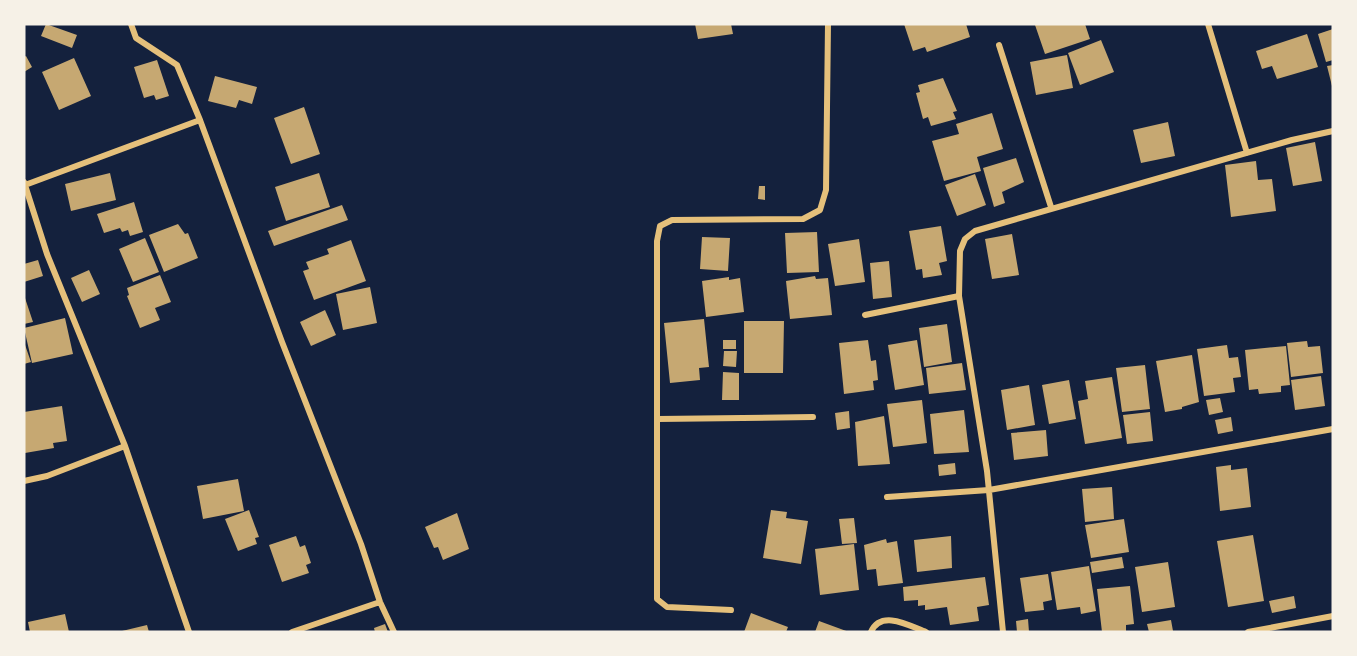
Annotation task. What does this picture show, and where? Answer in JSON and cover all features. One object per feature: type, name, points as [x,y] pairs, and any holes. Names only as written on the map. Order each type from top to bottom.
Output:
[{"type":"street","points":[[131,24],[136,38],[177,65],[361,544],[380,602],[394,632]]},
{"type":"street","points":[[731,610],[667,607],[657,599],[655,586],[658,419],[657,241],[660,226],[672,220],[803,219],[820,210],[826,190],[828,24]]},
{"type":"street","points":[[1208,24],[1247,153]]},
{"type":"street","points":[[999,45],[1051,207]]},
{"type":"street","points":[[189,632],[125,446],[46,254],[25,183],[200,120]]},
{"type":"street","points":[[1003,632],[988,490],[959,296],[960,251],[965,240],[975,231],[1051,207],[1333,131]]},
{"type":"street","points":[[865,315],[959,296]]},
{"type":"street","points":[[658,419],[813,417]]},
{"type":"street","points":[[887,497],[988,490],[1333,429]]},
{"type":"street","points":[[24,481],[47,476],[125,446]]},
{"type":"street","points":[[292,632],[380,602]]},
{"type":"street","points":[[1248,632],[1333,616]]},
{"type":"street","points":[[871,632],[874,626],[883,620],[894,620],[926,632]]},
{"type":"building","points":[[46,24],[77,35],[72,48],[41,36]]},
{"type":"building","points":[[695,24],[731,24],[733,34],[698,39]]},
{"type":"building","points":[[904,24],[966,24],[970,37],[927,52],[925,47],[913,51]]},
{"type":"building","points":[[1085,24],[1090,39],[1045,54],[1035,25]]},
{"type":"building","points":[[1333,29],[1333,60],[1326,62],[1318,34]]},
{"type":"building","points":[[1307,34],[1318,67],[1277,79],[1272,66],[1262,69],[1256,51]]},
{"type":"building","points":[[1101,40],[1114,72],[1080,85],[1068,53]]},
{"type":"building","points":[[1067,55],[1073,88],[1036,95],[1030,62]]},
{"type":"building","points":[[26,56],[32,67],[24,72],[24,57]]},
{"type":"building","points":[[74,58],[91,96],[59,110],[42,72]]},
{"type":"building","points":[[157,60],[169,96],[156,100],[154,95],[144,98],[134,67]]},
{"type":"building","points":[[1333,65],[1333,86],[1332,86],[1327,66]]},
{"type":"building","points":[[215,76],[257,87],[252,104],[239,100],[236,108],[208,101]]},
{"type":"building","points":[[943,78],[957,111],[953,112],[956,119],[931,126],[928,117],[923,119],[916,93],[920,92],[918,85]]},
{"type":"building","points":[[304,107],[320,154],[291,164],[274,118]]},
{"type":"building","points":[[992,113],[1003,149],[977,157],[981,171],[944,181],[932,141],[959,134],[956,124]]},
{"type":"building","points":[[1168,122],[1175,156],[1141,163],[1133,130]]},
{"type":"building","points":[[1315,142],[1322,181],[1293,186],[1286,148]]},
{"type":"building","points":[[1016,158],[1024,182],[1002,192],[1005,203],[994,207],[983,168]]},
{"type":"building","points":[[1256,161],[1258,180],[1272,179],[1276,211],[1231,217],[1225,165]]},
{"type":"building","points":[[110,173],[116,200],[71,211],[65,184]]},
{"type":"building","points":[[319,173],[330,207],[286,221],[275,187]]},
{"type":"building","points":[[975,174],[986,205],[957,216],[945,185]]},
{"type":"building","points":[[759,186],[765,186],[765,200],[758,199]]},
{"type":"building","points":[[134,202],[143,232],[130,236],[128,230],[122,232],[120,228],[104,233],[97,214]]},
{"type":"building","points":[[342,205],[348,220],[274,246],[268,231]]},
{"type":"building","points":[[178,224],[185,234],[188,233],[198,258],[164,272],[149,235]]},
{"type":"building","points":[[941,226],[947,261],[939,263],[942,275],[923,278],[922,269],[916,270],[909,231]]},
{"type":"building","points":[[817,232],[819,272],[787,273],[785,233]]},
{"type":"building","points":[[1012,234],[1019,275],[992,279],[985,239]]},
{"type":"building","points":[[702,237],[730,238],[728,271],[700,269]]},
{"type":"building","points":[[145,238],[159,272],[133,282],[119,249]]},
{"type":"building","points":[[859,239],[865,282],[835,286],[828,244]]},
{"type":"building","points":[[351,240],[366,281],[314,300],[303,271],[309,269],[306,262],[329,254],[327,249]]},
{"type":"building","points":[[38,260],[43,276],[24,282],[24,264]]},
{"type":"building","points":[[889,261],[892,297],[873,299],[870,263]]},
{"type":"building","points":[[89,270],[100,294],[82,302],[71,278]]},
{"type":"building","points":[[160,275],[171,302],[155,308],[160,320],[140,328],[127,296],[129,295],[127,288]]},
{"type":"building","points":[[815,276],[816,279],[828,278],[832,315],[790,319],[786,281]]},
{"type":"building","points":[[729,277],[729,280],[740,278],[744,312],[706,317],[702,281]]},
{"type":"building","points":[[370,287],[377,323],[343,330],[336,294]]},
{"type":"building","points":[[24,295],[33,322],[24,324]]},
{"type":"building","points":[[325,310],[336,335],[311,346],[300,322]]},
{"type":"building","points":[[65,318],[73,354],[32,363],[24,328]]},
{"type":"building","points":[[704,319],[709,367],[699,368],[700,380],[670,383],[664,323]]},
{"type":"building","points":[[744,321],[784,321],[783,373],[744,373]]},
{"type":"building","points":[[947,324],[952,362],[924,367],[919,328]]},
{"type":"building","points":[[723,340],[736,340],[736,349],[723,349]]},
{"type":"building","points":[[868,340],[871,361],[876,360],[878,380],[873,381],[874,390],[844,394],[839,343]]},
{"type":"building","points":[[917,340],[924,385],[895,390],[888,345]]},
{"type":"building","points":[[1307,341],[1308,347],[1320,346],[1323,373],[1291,377],[1287,343]]},
{"type":"building","points":[[24,342],[31,362],[24,364]]},
{"type":"building","points":[[1227,345],[1229,358],[1238,357],[1241,377],[1233,378],[1235,392],[1204,396],[1197,349]]},
{"type":"building","points":[[1286,346],[1290,385],[1281,386],[1281,392],[1259,394],[1258,389],[1249,390],[1245,350]]},
{"type":"building","points":[[724,351],[737,351],[736,367],[723,366]]},
{"type":"building","points":[[1192,355],[1199,402],[1182,407],[1182,409],[1165,412],[1156,361]]},
{"type":"building","points":[[962,363],[966,390],[929,394],[926,368]]},
{"type":"building","points":[[1145,365],[1150,409],[1122,412],[1116,368]]},
{"type":"building","points":[[723,372],[739,373],[739,400],[722,400]]},
{"type":"building","points":[[1321,376],[1325,406],[1295,410],[1291,380]]},
{"type":"building","points":[[1112,377],[1122,438],[1085,444],[1078,401],[1088,399],[1085,381]]},
{"type":"building","points":[[1069,380],[1076,419],[1049,424],[1042,385]]},
{"type":"building","points":[[1029,385],[1035,425],[1007,430],[1001,390]]},
{"type":"building","points":[[1220,398],[1223,412],[1209,415],[1206,400]]},
{"type":"building","points":[[922,400],[927,443],[893,447],[887,404]]},
{"type":"building","points":[[62,406],[67,441],[53,443],[54,448],[25,453],[24,412]]},
{"type":"building","points":[[964,410],[969,452],[934,454],[930,414]]},
{"type":"building","points":[[849,411],[850,428],[837,430],[835,413]]},
{"type":"building","points":[[1150,412],[1153,441],[1127,444],[1123,415]]},
{"type":"building","points":[[884,416],[890,464],[858,466],[855,422]]},
{"type":"building","points":[[1231,417],[1233,431],[1218,434],[1215,420]]},
{"type":"building","points":[[1046,430],[1048,456],[1014,460],[1011,433]]},
{"type":"building","points":[[955,463],[956,474],[939,476],[938,465]]},
{"type":"building","points":[[1231,465],[1231,470],[1247,468],[1251,507],[1220,511],[1216,467]]},
{"type":"building","points":[[238,479],[244,511],[203,519],[197,486]]},
{"type":"building","points":[[1112,487],[1114,519],[1085,522],[1082,489]]},
{"type":"building","points":[[249,510],[259,537],[255,538],[257,544],[238,551],[225,519]]},
{"type":"building","points":[[771,510],[787,512],[786,518],[808,521],[801,564],[763,558]]},
{"type":"building","points":[[457,513],[469,549],[443,560],[438,547],[434,548],[425,527]]},
{"type":"building","points":[[854,518],[857,543],[842,544],[839,519]]},
{"type":"building","points":[[1124,519],[1129,552],[1091,558],[1085,525]]},
{"type":"building","points":[[1253,535],[1264,601],[1228,607],[1217,541]]},
{"type":"building","points":[[296,536],[300,547],[305,545],[311,563],[306,565],[309,573],[282,582],[269,545]]},
{"type":"building","points":[[951,536],[952,568],[917,572],[914,540]]},
{"type":"building","points":[[886,539],[887,543],[897,541],[903,583],[878,586],[876,569],[867,570],[864,545]]},
{"type":"building","points":[[854,544],[859,590],[820,595],[815,549]]},
{"type":"building","points":[[1122,557],[1124,568],[1092,573],[1090,562]]},
{"type":"building","points":[[1168,562],[1175,607],[1142,612],[1135,567]]},
{"type":"building","points":[[1089,566],[1096,611],[1081,614],[1080,607],[1057,610],[1051,572]]},
{"type":"building","points":[[1048,574],[1052,600],[1043,602],[1044,610],[1025,612],[1020,578]]},
{"type":"building","points":[[985,577],[989,605],[977,607],[979,621],[950,625],[947,607],[925,610],[925,605],[918,606],[918,600],[904,601],[903,587]]},
{"type":"building","points":[[1130,586],[1134,624],[1126,625],[1126,632],[1102,632],[1097,589]]},
{"type":"building","points":[[1294,596],[1296,608],[1272,613],[1269,601]]},
{"type":"building","points":[[751,613],[788,627],[786,632],[744,632]]},
{"type":"building","points":[[65,614],[69,632],[30,632],[28,622]]},
{"type":"building","points":[[1028,619],[1029,632],[1017,632],[1016,621]]},
{"type":"building","points":[[1171,620],[1173,631],[1149,632],[1147,624]]},
{"type":"building","points":[[819,621],[849,632],[815,632]]},
{"type":"building","points":[[385,624],[388,632],[375,632],[374,628]]},
{"type":"building","points":[[147,625],[149,632],[122,632],[122,631]]}]
